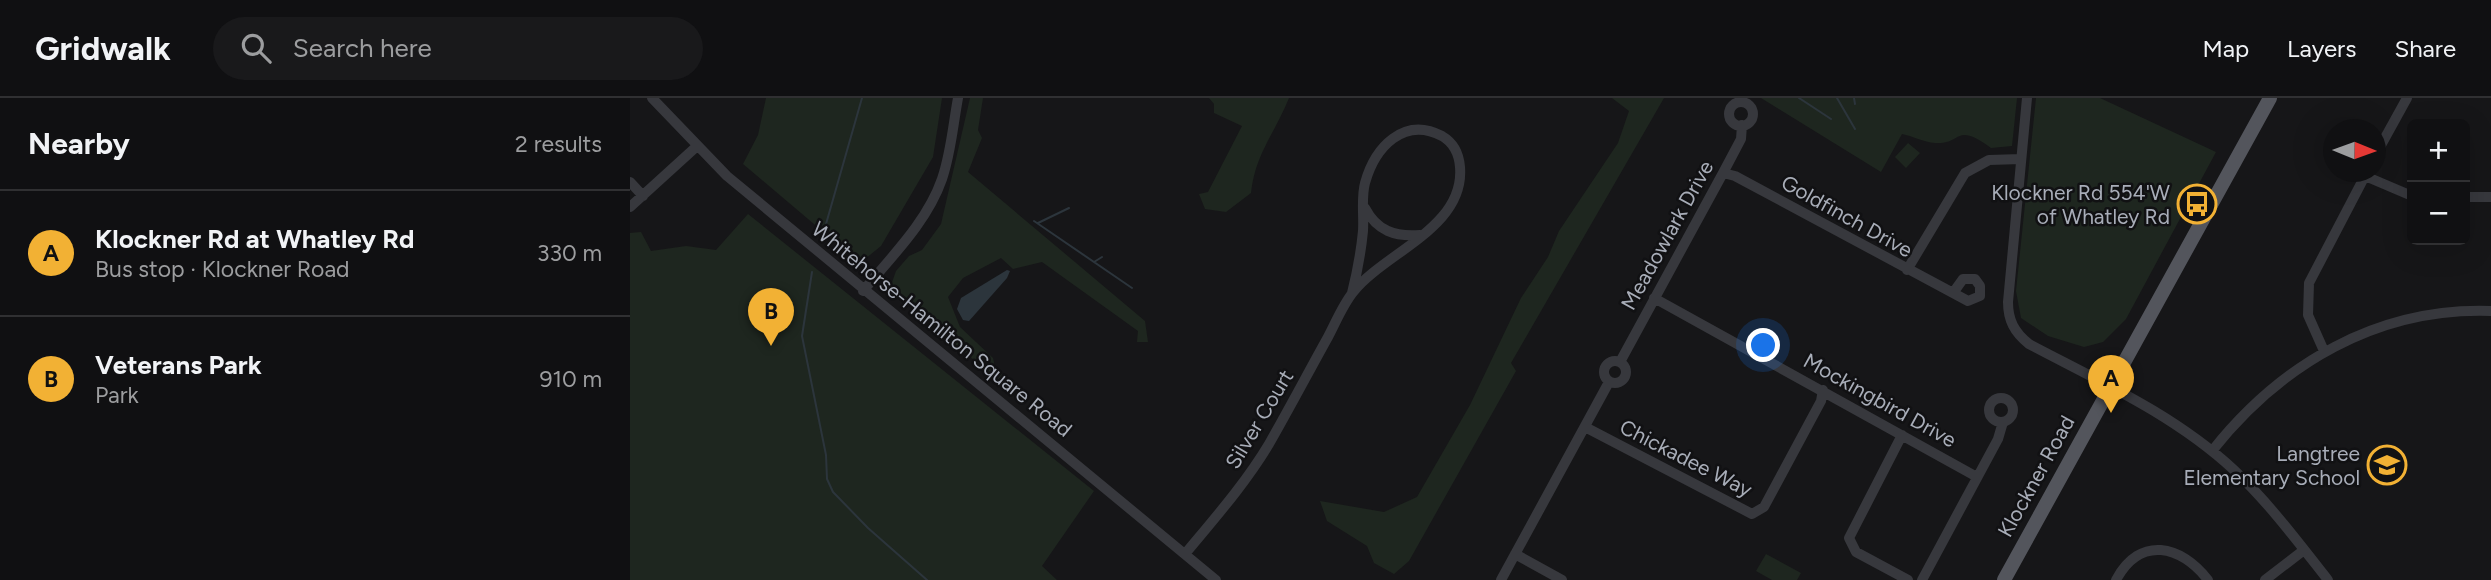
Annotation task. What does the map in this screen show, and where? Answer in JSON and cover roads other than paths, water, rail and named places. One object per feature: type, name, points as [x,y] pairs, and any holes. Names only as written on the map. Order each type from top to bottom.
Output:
[{"type":"main road","name":"Klockner Road","points":[[2004,580],[2270,98]]},
{"type":"street","name":"Whitehorse-Hamilton Square Road","points":[[652,98],[696,147],[863,291],[1041,432],[1216,580]]},
{"type":"street","points":[[863,291],[920,222],[935,197],[947,163],[958,98]]},
{"type":"street","points":[[2026,98],[2008,302],[2010,322],[2029,344],[2176,425],[2212,451],[2257,492],[2328,580]]},
{"type":"street","points":[[2386,135],[2405,99]]},
{"type":"street","name":"Meadowlark Drive","points":[[1620,362],[1741,139],[1742,125]]},
{"type":"street","name":"Silver Court","points":[[1185,554],[1255,467],[1352,293],[1384,262],[1443,215],[1458,184],[1458,156],[1455,148],[1440,135],[1414,128],[1399,133],[1388,142],[1365,182],[1361,251],[1352,293]]},
{"type":"street","points":[[630,207],[696,147]]},
{"type":"street","points":[[1907,270],[1965,173],[1989,160],[2021,159]]},
{"type":"street","name":"Goldfinch Drive","points":[[1723,173],[1735,176],[1953,293]]},
{"type":"street","points":[[630,182],[643,196]]},
{"type":"street","points":[[2324,351],[2308,315],[2309,284],[2362,182]]},
{"type":"street","points":[[2383,182],[2407,194]]},
{"type":"street","points":[[2470,197],[2491,197]]},
{"type":"street","points":[[1364,207],[1374,222],[1390,233],[1420,235]]},
{"type":"street","name":"Mockingbird Drive","points":[[1654,298],[1978,477]]},
{"type":"street","points":[[2212,451],[2268,390],[2324,351],[2369,331],[2413,318],[2491,311]]},
{"type":"street","name":"Meadowlark Drive","points":[[1610,361],[1620,362],[1626,370],[1625,378],[1616,383],[1609,382],[1604,377],[1605,366],[1610,361]]},
{"type":"street","name":"Meadowlark Drive","points":[[1501,580],[1609,382]]},
{"type":"street","name":"Chickadee Way","points":[[1585,427],[1752,514],[1765,507],[1821,401],[1823,390]]},
{"type":"street","points":[[1922,580],[1998,439],[2003,422]]},
{"type":"street","points":[[1902,436],[1849,538],[1856,552],[1909,580]]},
{"type":"street","points":[[2116,580],[2134,558],[2162,550],[2189,558],[2208,580]]},
{"type":"street","points":[[2265,580],[2304,550]]},
{"type":"street","points":[[1515,554],[1562,580]]},
{"type":"waterway","points":[[824,231],[862,98]]},
{"type":"waterway","points":[[1799,98],[1831,119]]},
{"type":"waterway","points":[[1837,98],[1855,129]]},
{"type":"waterway","points":[[1854,98],[1855,104]]},
{"type":"waterway","points":[[1038,223],[1069,208]]},
{"type":"waterway","points":[[1034,221],[1132,288]]},
{"type":"waterway","points":[[1094,262],[1102,257]]},
{"type":"waterway","points":[[812,272],[802,336],[826,455],[827,479],[833,492],[868,528],[927,580]]},
{"type":"place","name":"Klockner Rd 554'W of Whatley Rd","points":[[2197,204]]},
{"type":"place","name":"Veterans Park","points":[[771,346]]},
{"type":"place","name":"Klockner Rd at Whatley Rd","points":[[2111,413]]},
{"type":"place","name":"Langtree Elementary School","points":[[2387,465]]}]
